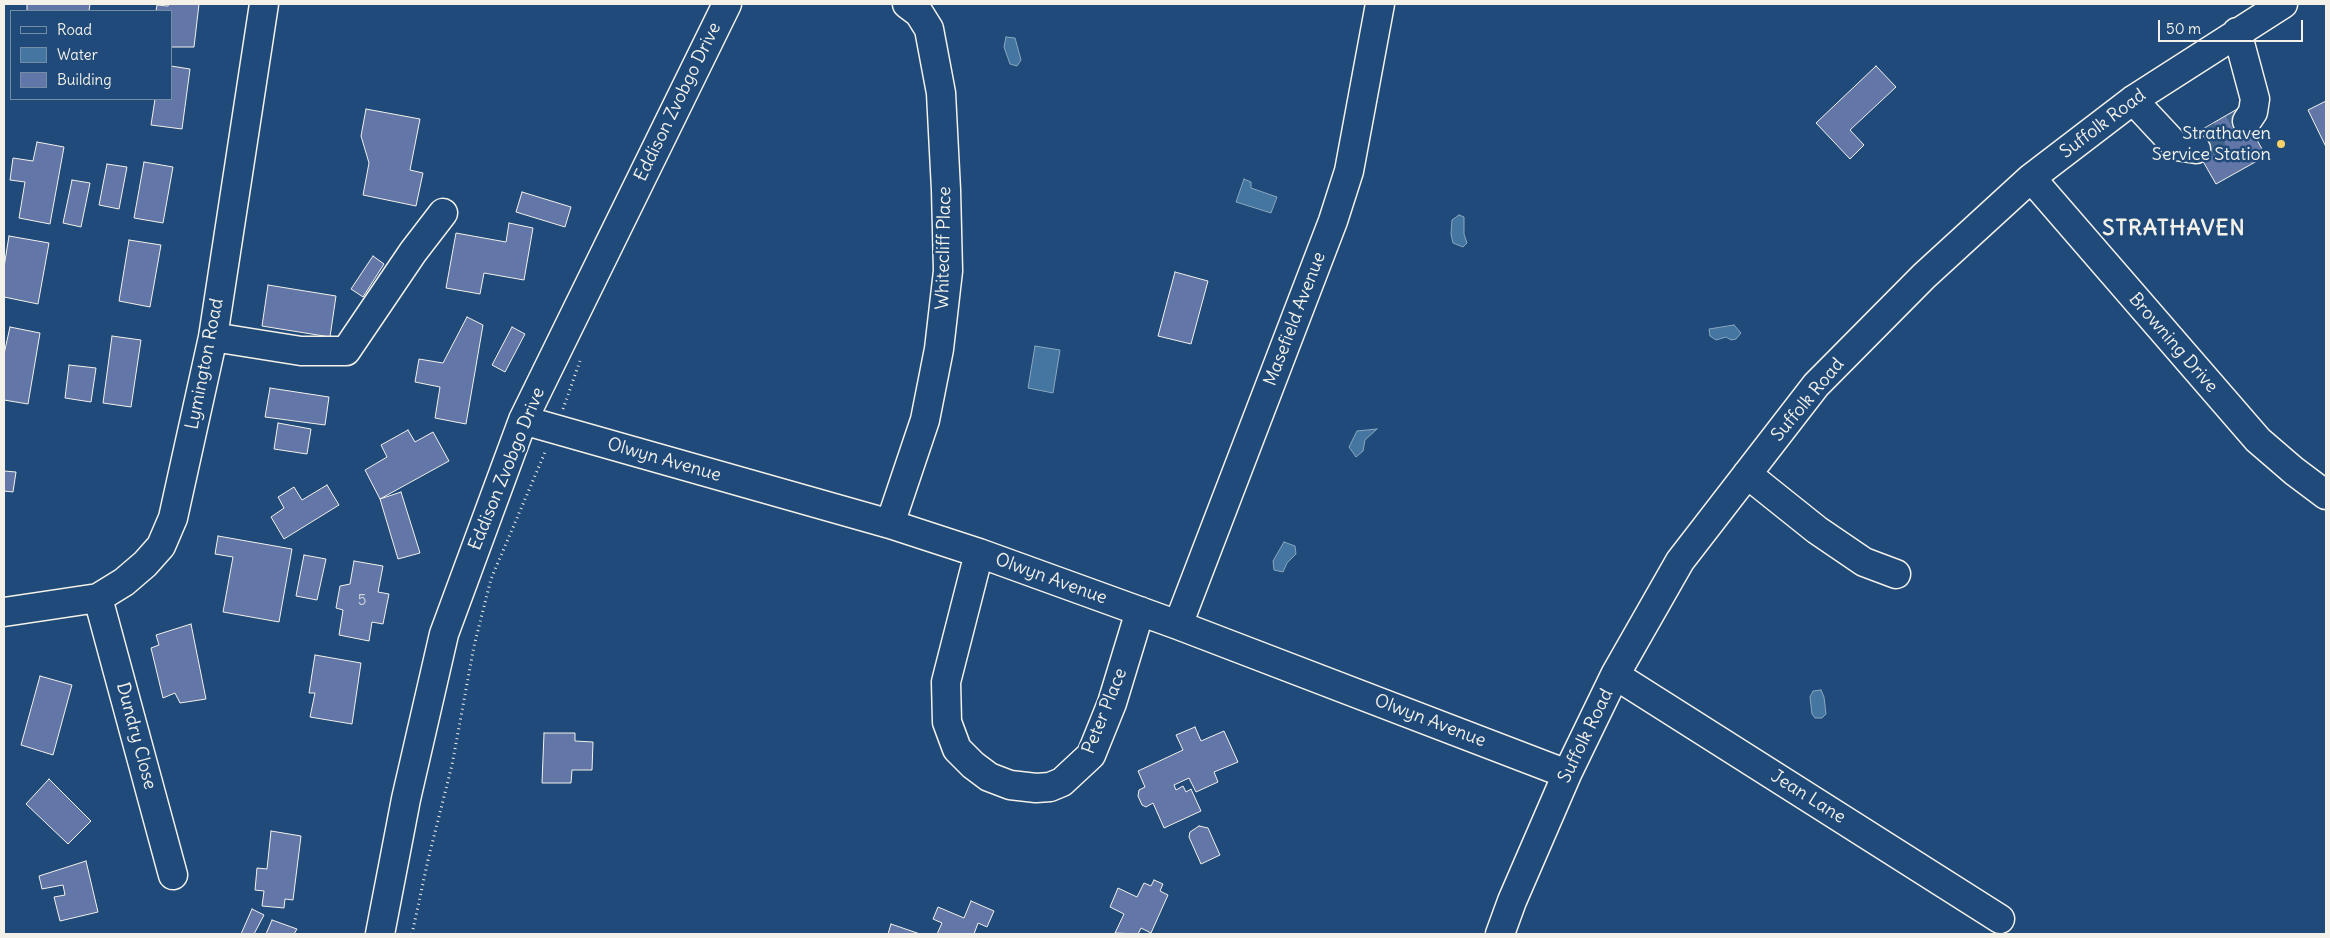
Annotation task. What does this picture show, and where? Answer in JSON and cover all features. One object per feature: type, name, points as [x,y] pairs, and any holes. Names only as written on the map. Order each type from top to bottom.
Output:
[{"type":"street","name":"Lymington Road","points":[[4,612],[98,598],[124,582],[145,564],[161,546],[173,518],[213,337],[264,4]]},
{"type":"street","name":"Eddison Zvobgo Drive","points":[[380,934],[406,799],[444,634],[523,420],[727,4]]},
{"type":"street","name":"Whitecliff Place","points":[[890,524],[925,420],[939,350],[948,271],[941,93],[929,29],[919,13],[907,4]]},
{"type":"street","name":"Masefield Avenue","points":[[1178,625],[1333,221],[1349,171],[1380,4]]},
{"type":"street","name":"Suffolk Road","points":[[1500,934],[1512,901],[1567,774],[1615,675],[1680,562],[1816,385],[1924,276],[2031,178],[2133,100],[2283,4]]},
{"type":"street","points":[[2238,32],[2256,99],[2253,112],[2247,121]]},
{"type":"street","points":[[2133,100],[2176,146],[2196,149]]},
{"type":"street","name":"Browning Drive","points":[[2031,178],[2258,440],[2294,472],[2326,495]]},
{"type":"street","points":[[213,337],[301,352],[346,351],[412,252],[443,213]]},
{"type":"street","name":"Olwyn Avenue","points":[[523,420],[890,524],[979,553],[1178,625],[1567,774]]},
{"type":"street","points":[[1747,474],[1817,530],[1864,562],[1896,574]]},
{"type":"street","name":"Peter Place","points":[[979,553],[946,682],[947,722],[957,749],[972,765],[989,777],[1010,785],[1036,788],[1050,787],[1062,782],[1091,755],[1112,704],[1140,611]]},
{"type":"street","name":"Dundry Close","points":[[98,598],[173,875]]},
{"type":"street","name":"Jean Lane","points":[[1615,675],[2000,919]]},
{"type":"path","points":[[412,934],[452,765],[474,646],[491,579],[526,495],[556,430]]},
{"type":"water","points":[[1006,37],[1015,38],[1021,60],[1017,66],[1010,64],[1004,47]]},
{"type":"water","points":[[1244,179],[1251,182],[1251,188],[1277,197],[1271,213],[1236,202]]},
{"type":"water","points":[[1459,215],[1464,217],[1464,234],[1467,243],[1463,247],[1453,243],[1451,234],[1452,220]]},
{"type":"water","points":[[1734,325],[1741,333],[1736,339],[1731,340],[1726,337],[1716,340],[1710,336],[1709,329]]},
{"type":"water","points":[[1035,346],[1060,350],[1053,393],[1028,388]]},
{"type":"water","points":[[1377,429],[1365,440],[1363,451],[1356,457],[1349,447],[1357,431]]},
{"type":"water","points":[[1284,542],[1295,546],[1296,554],[1287,563],[1283,572],[1274,570],[1273,561]]},
{"type":"water","points":[[1821,690],[1824,697],[1826,714],[1822,718],[1815,718],[1812,714],[1810,697],[1813,691]]},
{"type":"building","points":[[27,4],[90,4],[89,10],[27,10]]},
{"type":"building","points":[[169,4],[199,4],[194,47],[172,47],[172,10],[156,10],[157,5],[168,6]]},
{"type":"building","points":[[172,66],[190,69],[182,129],[151,125],[155,100],[172,100]]},
{"type":"building","points":[[1876,66],[1896,87],[1850,130],[1864,145],[1850,159],[1816,123]]},
{"type":"building","points":[[2326,101],[2326,147],[2308,110]]},
{"type":"building","points":[[2239,108],[2266,156],[2216,184],[2189,137]]},
{"type":"building","points":[[366,109],[420,119],[410,170],[423,173],[416,206],[363,195],[369,163],[361,136]]},
{"type":"building","points":[[37,142],[64,147],[50,224],[19,218],[25,182],[10,180],[13,158],[33,161]]},
{"type":"building","points":[[144,162],[173,167],[163,223],[134,218]]},
{"type":"building","points":[[107,164],[127,167],[119,209],[99,205]]},
{"type":"building","points":[[72,180],[90,183],[81,227],[63,223]]},
{"type":"building","points":[[522,192],[571,207],[565,227],[516,212]]},
{"type":"building","points":[[509,223],[533,228],[524,280],[484,273],[480,294],[446,288],[456,233],[506,242]]},
{"type":"building","points":[[9,236],[49,243],[38,304],[4,297],[4,267]]},
{"type":"building","points":[[129,240],[161,245],[150,307],[119,301]]},
{"type":"building","points":[[373,256],[384,264],[363,297],[351,289]]},
{"type":"building","points":[[1175,272],[1208,281],[1191,344],[1158,336]]},
{"type":"building","points":[[268,285],[336,296],[330,337],[262,326]]},
{"type":"building","points":[[467,317],[483,325],[466,424],[435,418],[440,387],[415,382],[419,359],[443,363]]},
{"type":"building","points":[[10,327],[40,333],[28,404],[4,400],[4,354]]},
{"type":"building","points":[[512,327],[525,334],[505,372],[492,365]]},
{"type":"building","points":[[112,336],[141,340],[131,407],[103,403]]},
{"type":"building","points":[[69,365],[96,368],[91,402],[65,398]]},
{"type":"building","points":[[270,388],[329,397],[325,425],[265,417]]},
{"type":"building","points":[[278,423],[311,429],[307,454],[274,449]]},
{"type":"building","points":[[408,430],[415,442],[433,432],[449,461],[380,499],[365,470],[387,457],[381,445]]},
{"type":"building","points":[[4,471],[16,472],[13,492],[4,491]]},
{"type":"building","points":[[327,485],[339,505],[284,539],[271,517],[284,508],[278,497],[294,487],[302,500]]},
{"type":"building","points":[[401,492],[420,553],[398,559],[380,499]]},
{"type":"building","points":[[218,536],[292,549],[279,622],[223,612],[233,557],[215,554]]},
{"type":"building","points":[[304,555],[326,559],[317,600],[296,596]]},
{"type":"building","points":[[354,561],[383,566],[378,592],[389,594],[383,624],[372,622],[369,641],[339,635],[343,610],[336,608],[340,586],[350,584]]},
{"type":"building","points":[[191,624],[206,699],[180,703],[175,693],[163,698],[151,648],[159,645],[156,635]]},
{"type":"building","points":[[315,655],[361,663],[352,724],[310,717],[315,693],[309,693]]},
{"type":"building","points":[[40,676],[72,685],[53,755],[21,745]]},
{"type":"building","points":[[1195,727],[1201,741],[1224,731],[1238,762],[1214,772],[1218,782],[1196,792],[1189,778],[1174,785],[1176,790],[1183,786],[1186,792],[1191,789],[1201,811],[1164,828],[1153,803],[1146,807],[1142,805],[1138,796],[1139,790],[1145,787],[1138,771],[1183,750],[1176,735]]},
{"type":"building","points":[[544,733],[575,733],[575,741],[593,742],[592,770],[572,770],[571,783],[542,783]]},
{"type":"building","points":[[49,779],[91,821],[68,844],[26,804]]},
{"type":"building","points":[[1199,826],[1208,828],[1220,855],[1201,864],[1189,837],[1190,832]]},
{"type":"building","points":[[271,831],[301,836],[293,900],[285,899],[284,908],[262,906],[264,891],[255,890],[257,868],[267,869]]},
{"type":"building","points":[[86,861],[98,912],[60,921],[54,897],[65,895],[63,885],[42,889],[39,876]]},
{"type":"building","points":[[1154,880],[1163,884],[1160,891],[1168,895],[1151,933],[1141,928],[1138,934],[1115,933],[1124,914],[1110,907],[1118,888],[1137,897],[1144,883],[1151,886]]},
{"type":"building","points":[[971,901],[994,911],[987,927],[978,923],[974,934],[937,934],[942,923],[933,919],[938,907],[964,918]]},
{"type":"building","points":[[252,909],[264,915],[254,934],[241,934]]},
{"type":"building","points":[[272,920],[297,929],[294,934],[266,934]]},
{"type":"building","points":[[891,924],[920,934],[888,934]]},
{"type":"tunnel","points":[[2196,149],[2247,121]]},
{"type":"place","name":"Strathaven Service Station","points":[[2281,144]]},
{"type":"district","name":"STRATHAVEN","points":[[2174,229]]}]
